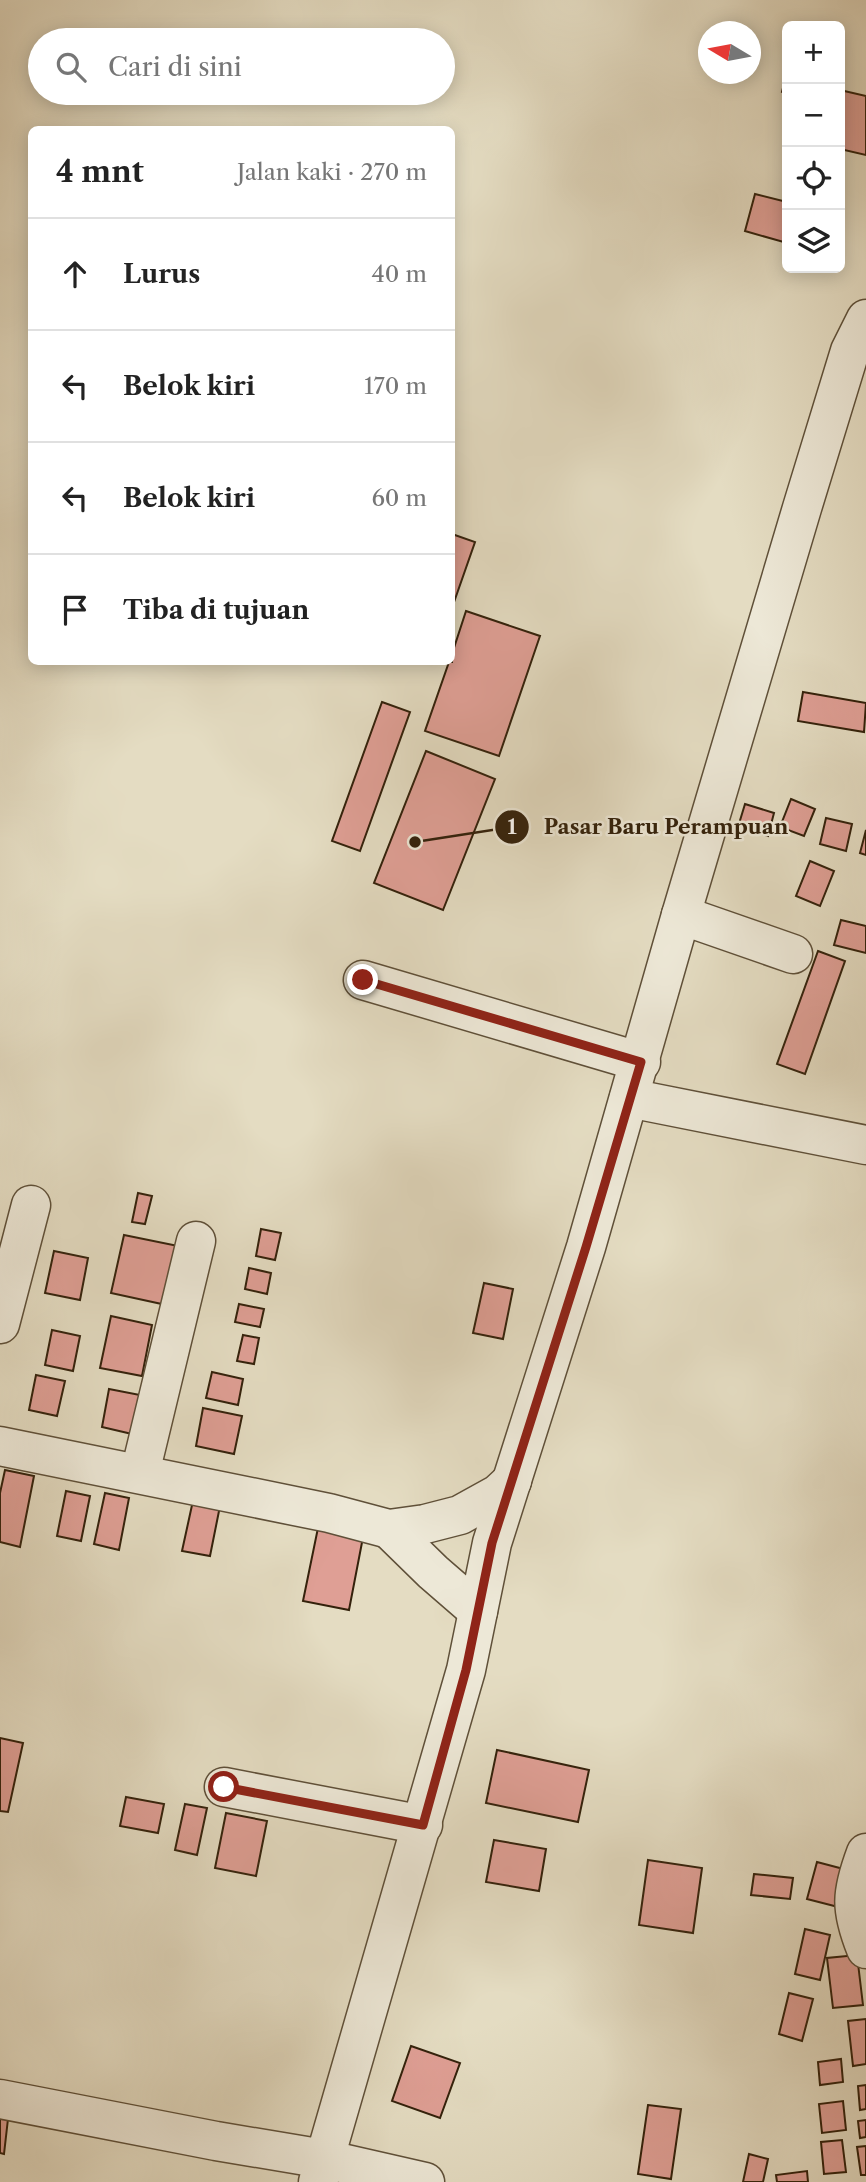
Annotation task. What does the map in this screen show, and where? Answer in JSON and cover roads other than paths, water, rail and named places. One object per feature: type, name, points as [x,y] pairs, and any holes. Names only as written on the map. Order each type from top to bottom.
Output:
[{"type":"street","points":[[321,2170],[466,1670],[492,1543],[586,1247],[681,915],[847,363],[866,319]]},
{"type":"street","points":[[681,915],[793,954]]},
{"type":"street","points":[[363,980],[641,1062]]},
{"type":"street","points":[[629,1098],[866,1145]]},
{"type":"street","points":[[0,1324],[32,1205]]},
{"type":"street","points":[[140,1473],[196,1241]]},
{"type":"street","points":[[0,1446],[329,1513],[389,1529],[460,1515],[498,1494],[512,1481]]},
{"type":"street","points":[[389,1529],[478,1611]]},
{"type":"street","points":[[224,1787],[423,1825]]},
{"type":"street","points":[[866,1853],[860,1869],[853,1910],[855,1923],[866,1949]]},
{"type":"street","points":[[0,2099],[216,2141],[321,2170],[425,2182]]},
{"type":"place","name":"Pasar Baru Perampuan","points":[[415,842]]}]
